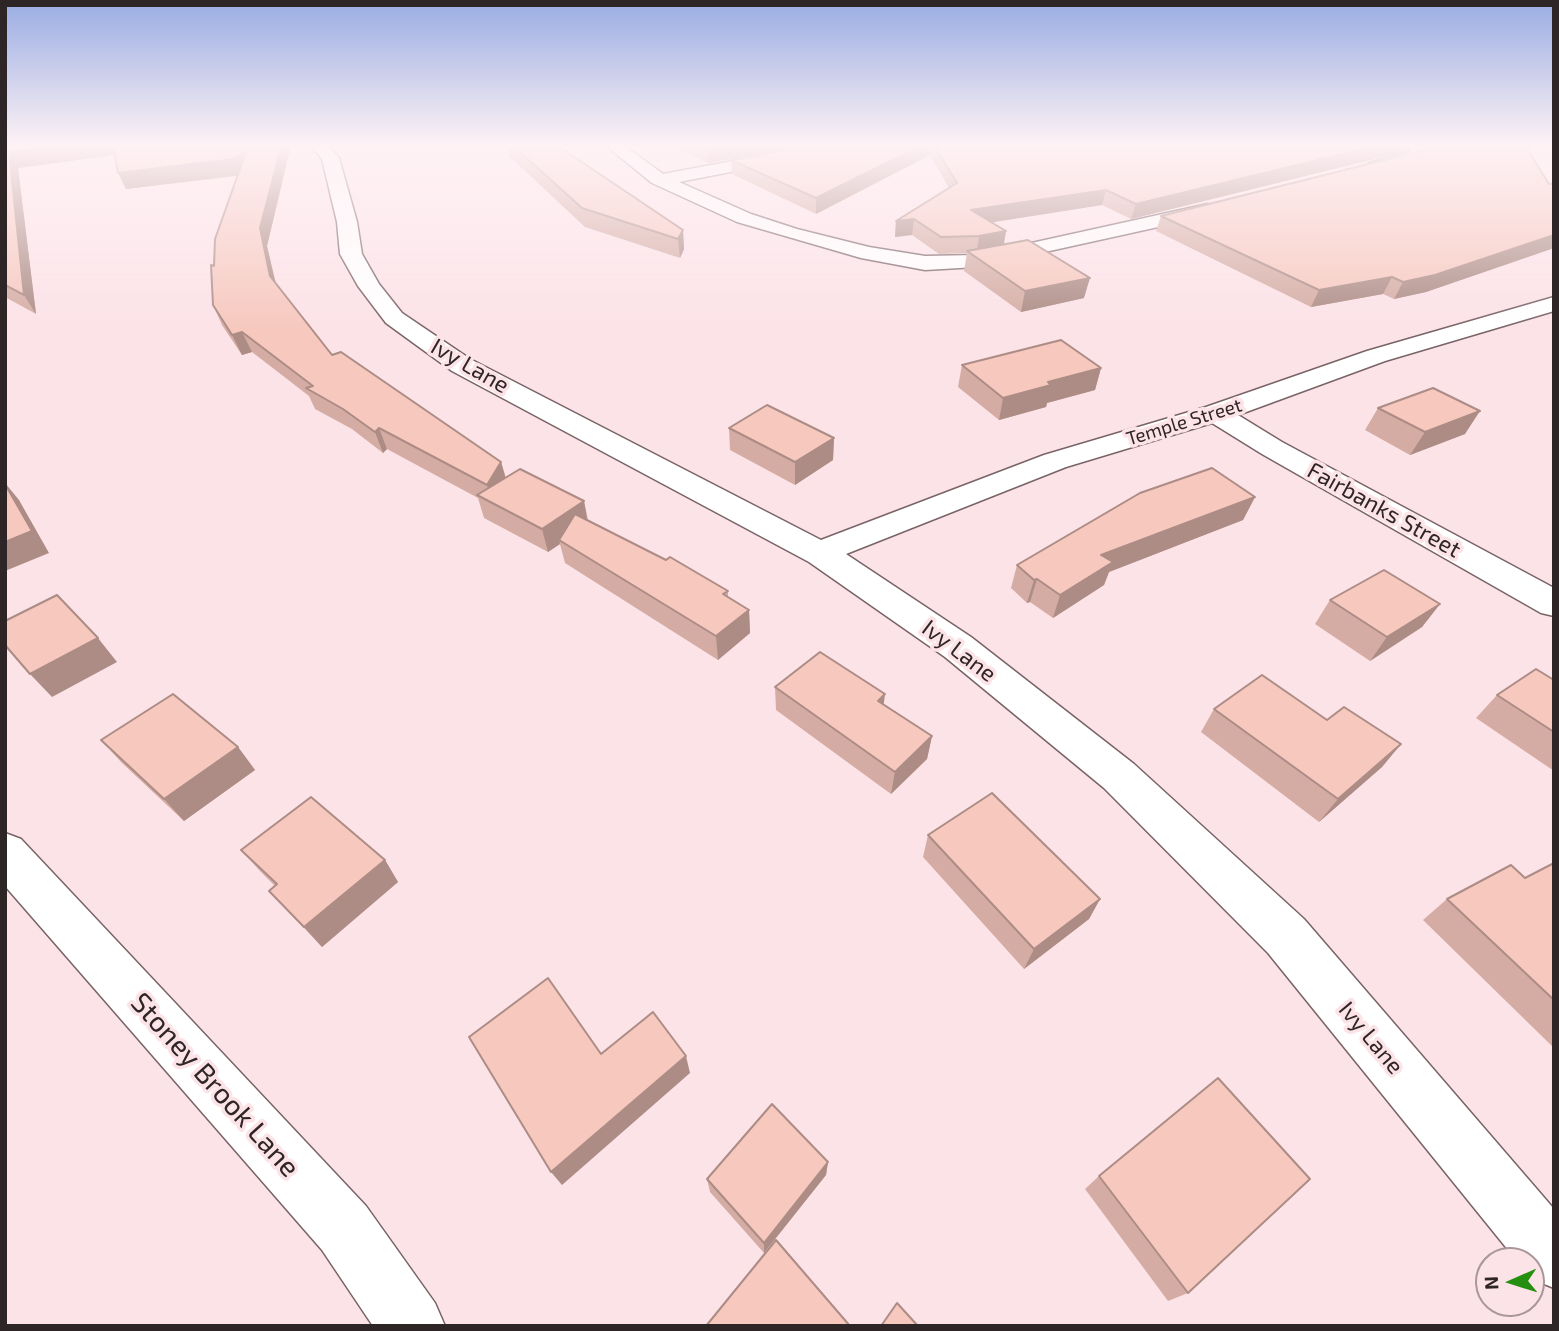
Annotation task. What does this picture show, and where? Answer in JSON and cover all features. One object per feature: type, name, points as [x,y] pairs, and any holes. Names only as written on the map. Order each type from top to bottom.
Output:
[{"type":"street","name":"Ivy Lane","points":[[343,206],[351,254],[369,286],[394,318],[461,365],[818,552],[958,647],[1119,776],[1286,936],[1554,1257]]},
{"type":"street","points":[[716,206],[790,233],[869,253],[925,263],[977,261],[1225,206]]},
{"type":"street","name":"Temple Street","points":[[818,552],[1055,461],[1216,413],[1376,356],[1554,304]]},
{"type":"street","points":[[1515,316],[1554,332]]},
{"type":"street","name":"Fairbanks Street","points":[[1216,413],[1272,448],[1554,604]]},
{"type":"street","name":"Stoney Brook Lane","points":[[5,853],[344,1228],[412,1326]]},
{"type":"building","points":[[5,206],[15,206],[24,295],[5,285]]},
{"type":"building","points":[[227,206],[266,206],[260,228],[270,276],[332,355],[341,352],[501,462],[487,485],[379,428],[375,432],[343,409],[306,388],[313,386],[242,332],[232,335],[213,305],[211,265],[214,266],[215,239]]},
{"type":"building","points":[[580,206],[647,206],[683,230],[678,239]]},
{"type":"building","points":[[920,206],[997,206],[971,210],[1006,231],[979,236],[941,237],[914,219],[896,221]]},
{"type":"building","points":[[1200,206],[1554,206],[1554,235],[1435,275],[1403,282],[1392,277],[1319,290],[1161,216]]},
{"type":"building","points":[[1028,240],[1090,278],[1025,291],[967,251]]},
{"type":"building","points":[[1061,340],[1101,368],[1048,382],[1051,385],[1003,398],[962,365]]},
{"type":"building","points":[[1433,388],[1480,411],[1425,432],[1378,408]]},
{"type":"building","points":[[767,405],[834,438],[795,462],[729,428]]},
{"type":"building","points":[[1212,468],[1255,497],[1101,555],[1113,562],[1060,595],[1037,579],[1034,580],[1017,565],[1140,493]]},
{"type":"building","points":[[520,469],[584,501],[542,529],[477,495]]},
{"type":"building","points":[[5,484],[32,531],[5,542]]},
{"type":"building","points":[[575,514],[666,560],[670,557],[728,591],[723,594],[749,610],[716,636],[559,540]]},
{"type":"building","points":[[1384,570],[1440,604],[1387,637],[1330,600]]},
{"type":"building","points":[[57,595],[98,638],[30,674],[5,645],[5,621]]},
{"type":"building","points":[[820,652],[885,694],[878,701],[932,736],[895,772],[775,687]]},
{"type":"building","points":[[1536,669],[1554,680],[1554,732],[1497,695]]},
{"type":"building","points":[[1262,675],[1327,720],[1344,707],[1401,744],[1338,799],[1214,709]]},
{"type":"building","points":[[173,694],[238,747],[164,799],[101,740]]},
{"type":"building","points":[[992,793],[1100,899],[1034,949],[928,835]]},
{"type":"building","points":[[311,797],[385,860],[304,927],[269,891],[277,884],[241,850]]},
{"type":"building","points":[[1554,863],[1554,1000],[1447,899],[1511,865],[1525,878]]},
{"type":"building","points":[[548,978],[601,1054],[653,1012],[686,1056],[551,1172],[469,1037]]},
{"type":"building","points":[[1218,1078],[1310,1179],[1188,1293],[1099,1176]]},
{"type":"building","points":[[772,1104],[828,1162],[764,1243],[707,1179]]},
{"type":"building","points":[[776,1240],[850,1326],[706,1326]]},
{"type":"building","points":[[897,1303],[918,1326],[881,1326]]}]
